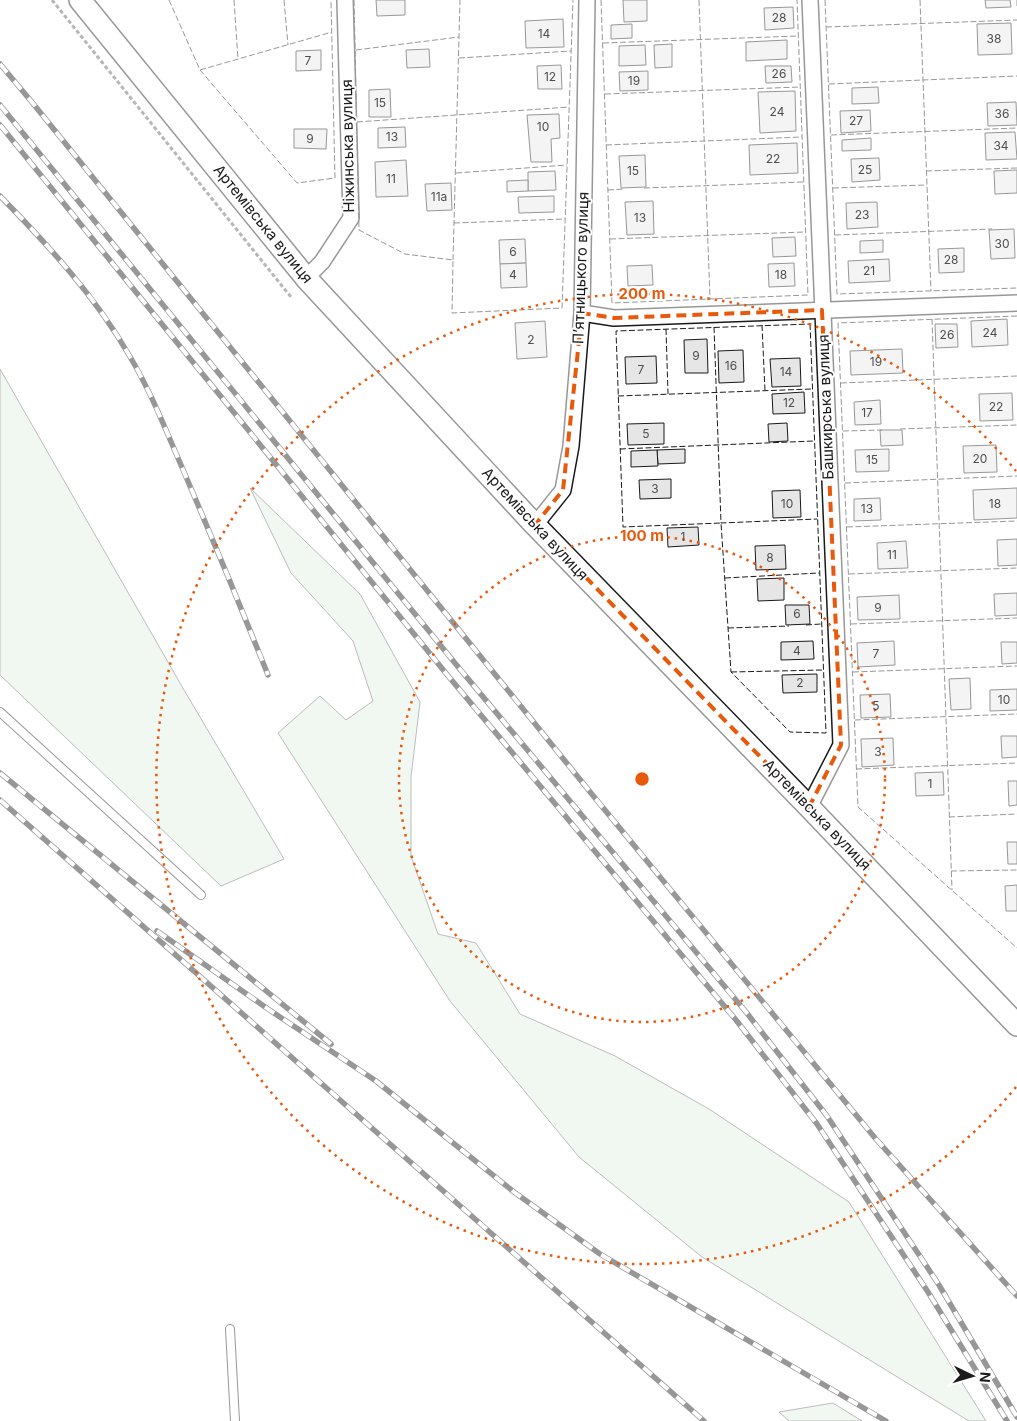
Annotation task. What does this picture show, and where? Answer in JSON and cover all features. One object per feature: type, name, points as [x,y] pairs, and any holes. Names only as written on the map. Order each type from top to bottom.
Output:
[{"type":"main road","name":"Артемівська вулиця","points":[[80,0],[306,278],[535,525],[1017,1024]]},
{"type":"street","name":"Ніжинська вулиця","points":[[306,278],[322,262],[351,218],[345,0]]},
{"type":"street","name":"П’ятницького вулиця","points":[[535,525],[563,490],[571,446],[582,312],[587,0]]},
{"type":"street","name":"Башкирська вулиця","points":[[809,807],[841,745],[810,0]]},
{"type":"street","points":[[582,312],[614,318],[1017,303]]},
{"type":"lane","points":[[0,712],[201,895]]},
{"type":"lane","points":[[230,1329],[235,1421]]},
{"type":"path","points":[[52,0],[291,298]]},
{"type":"highlighted area","points":[[822,310],[841,745],[809,807],[535,525],[563,490],[582,313],[614,318]]},
{"type":"green space","points":[[0,369],[184,690],[284,859],[221,886],[0,675]]},
{"type":"green space","points":[[250,488],[360,594],[420,702],[411,777],[411,856],[438,934],[476,943],[520,1014],[615,1056],[709,1109],[849,1202],[986,1421],[969,1421],[702,1257],[579,1157],[450,1001],[278,733],[320,696],[346,720],[373,701],[353,641],[291,573]]},
{"type":"green space","points":[[833,1403],[862,1421],[789,1421],[779,1412]]},
{"type":"building","points":[[376,0],[405,0],[405,15],[377,16]]},
{"type":"building","points":[[623,0],[647,0],[647,21],[624,22]]},
{"type":"building","points":[[985,0],[1010,0],[1011,7],[986,8]]},
{"type":"building","points":[[793,7],[794,28],[765,30],[764,8]]},
{"type":"building","points":[[563,19],[564,47],[526,48],[525,21]]},
{"type":"building","points":[[1011,23],[1012,54],[978,55],[977,24]]},
{"type":"building","points":[[632,24],[632,38],[611,39],[611,25]]},
{"type":"building","points":[[787,40],[787,59],[746,61],[746,42]]},
{"type":"building","points":[[672,44],[672,67],[655,68],[654,45]]},
{"type":"building","points":[[645,45],[646,65],[619,66],[619,46]]},
{"type":"building","points":[[429,49],[430,67],[407,68],[406,50]]},
{"type":"building","points":[[321,50],[321,70],[296,71],[296,51]]},
{"type":"building","points":[[561,65],[562,89],[538,89],[537,66]]},
{"type":"building","points":[[765,66],[791,66],[792,82],[766,83]]},
{"type":"building","points":[[648,71],[648,90],[620,91],[619,72]]},
{"type":"building","points":[[878,87],[879,103],[852,104],[852,88]]},
{"type":"building","points":[[390,89],[391,117],[369,117],[369,90]]},
{"type":"building","points":[[795,91],[796,131],[760,133],[758,92]]},
{"type":"building","points":[[1016,102],[1017,125],[988,126],[987,103]]},
{"type":"building","points":[[870,110],[871,131],[841,133],[840,111]]},
{"type":"building","points":[[559,114],[560,138],[551,139],[552,162],[531,162],[527,115]]},
{"type":"building","points":[[405,127],[406,147],[378,148],[378,128]]},
{"type":"building","points":[[294,129],[327,129],[326,149],[294,148]]},
{"type":"building","points":[[1015,132],[1017,159],[986,160],[985,133]]},
{"type":"building","points":[[871,138],[871,150],[842,151],[842,140]]},
{"type":"building","points":[[797,143],[798,173],[750,175],[749,145]]},
{"type":"building","points":[[645,155],[646,187],[621,188],[619,156]]},
{"type":"building","points":[[879,158],[880,180],[852,182],[851,159]]},
{"type":"building","points":[[406,160],[408,196],[376,197],[375,162]]},
{"type":"building","points":[[1017,170],[1017,193],[995,194],[994,171]]},
{"type":"building","points":[[555,171],[556,190],[528,191],[528,172]]},
{"type":"building","points":[[528,180],[528,191],[507,192],[507,181]]},
{"type":"building","points":[[451,183],[452,210],[427,211],[425,184]]},
{"type":"building","points":[[554,196],[554,212],[519,213],[518,197]]},
{"type":"building","points":[[653,201],[654,234],[627,235],[625,202]]},
{"type":"building","points":[[877,202],[878,227],[847,229],[846,203]]},
{"type":"building","points":[[1014,229],[1015,258],[991,259],[989,230]]},
{"type":"building","points":[[795,237],[796,256],[773,257],[772,238]]},
{"type":"building","points":[[525,239],[526,263],[500,264],[499,240]]},
{"type":"building","points":[[883,240],[883,252],[860,253],[860,241]]},
{"type":"building","points":[[964,248],[964,272],[939,273],[938,249]]},
{"type":"building","points":[[889,259],[890,281],[849,283],[848,261]]},
{"type":"building","points":[[526,263],[527,287],[501,288],[500,264]]},
{"type":"building","points":[[794,263],[795,286],[769,287],[768,264]]},
{"type":"building","points":[[652,265],[653,285],[628,286],[627,266]]},
{"type":"building","points":[[1007,319],[1008,345],[972,347],[971,321]]},
{"type":"building","points":[[545,321],[547,357],[517,359],[515,323]]},
{"type":"building","points":[[935,324],[957,324],[958,347],[936,348]]},
{"type":"building","points":[[707,339],[708,373],[685,373],[684,340]]},
{"type":"building","points":[[902,349],[903,373],[851,375],[850,351]]},
{"type":"building","points":[[743,350],[744,382],[719,383],[718,351]]},
{"type":"building","points":[[656,356],[657,383],[626,384],[625,357]]},
{"type":"building","points":[[800,358],[801,386],[772,387],[770,359]]},
{"type":"building","points":[[804,392],[805,413],[773,414],[772,394]]},
{"type":"building","points":[[1012,393],[1013,420],[980,421],[979,394]]},
{"type":"building","points":[[880,400],[881,424],[855,425],[854,402]]},
{"type":"building","points":[[664,423],[664,444],[628,445],[627,424]]},
{"type":"building","points":[[787,423],[788,441],[769,442],[768,424]]},
{"type":"building","points":[[880,430],[902,430],[903,445],[881,446]]},
{"type":"building","points":[[996,445],[997,472],[964,473],[963,446]]},
{"type":"building","points":[[685,449],[685,463],[658,464],[657,450]]},
{"type":"building","points":[[889,449],[889,471],[856,472],[855,450]]},
{"type":"building","points":[[657,450],[658,466],[631,467],[631,451]]},
{"type":"building","points":[[671,479],[671,498],[640,499],[639,480]]},
{"type":"building","points":[[1017,488],[1017,518],[974,520],[973,490]]},
{"type":"building","points":[[800,490],[801,517],[773,518],[772,491]]},
{"type":"building","points":[[880,498],[881,520],[854,521],[854,499]]},
{"type":"building","points":[[698,527],[699,545],[668,547],[667,528]]},
{"type":"building","points":[[1017,539],[1017,565],[998,566],[997,540]]},
{"type":"building","points":[[906,541],[908,568],[878,569],[877,543]]},
{"type":"building","points":[[785,545],[786,569],[756,570],[755,546]]},
{"type":"building","points":[[784,578],[784,600],[758,601],[757,579]]},
{"type":"building","points":[[1017,593],[1017,615],[995,616],[994,594]]},
{"type":"building","points":[[899,595],[900,619],[858,620],[857,597]]},
{"type":"building","points":[[785,605],[809,605],[810,624],[786,625]]},
{"type":"building","points":[[813,641],[814,659],[781,660],[781,642]]},
{"type":"building","points":[[894,641],[895,665],[858,667],[857,643]]},
{"type":"building","points":[[1001,642],[1017,642],[1017,663],[1002,664]]},
{"type":"building","points":[[817,674],[817,692],[783,693],[782,675]]},
{"type":"building","points":[[970,678],[971,709],[951,710],[949,679]]},
{"type":"building","points":[[1017,689],[1017,710],[990,711],[990,690]]},
{"type":"building","points":[[890,694],[891,717],[861,718],[860,695]]},
{"type":"building","points":[[1001,736],[1017,736],[1017,757],[1002,758]]},
{"type":"building","points":[[893,738],[894,765],[862,767],[861,739]]},
{"type":"building","points":[[943,772],[944,795],[916,796],[915,773]]},
{"type":"building","points":[[1008,781],[1017,781],[1017,805],[1009,806]]},
{"type":"building","points":[[1007,842],[1017,842],[1017,864],[1008,864]]},
{"type":"building","points":[[1017,885],[1017,911],[1006,911],[1005,886]]},
{"type":"railway","points":[[0,64],[595,798],[875,1138],[1017,1296]]},
{"type":"railway","points":[[0,105],[459,668],[746,1012],[827,1116],[939,1285],[1017,1417]]},
{"type":"railway","points":[[0,125],[449,677],[736,1020],[817,1124],[928,1292],[1007,1421]]},
{"type":"railway","points":[[0,196],[36,233],[86,292],[116,333],[137,368],[169,437],[268,675]]},
{"type":"railway","points":[[0,773],[331,1044]]},
{"type":"railway","points":[[0,800],[704,1421]]},
{"type":"railway","points":[[157,931],[268,1009],[376,1081],[514,1192],[600,1254],[886,1421]]},
{"type":"fence","points":[[169,0],[200,70],[297,183],[335,178],[331,0]]},
{"type":"fence","points":[[234,0],[238,59]]},
{"type":"fence","points":[[284,0],[288,45]]},
{"type":"fence","points":[[354,0],[359,230],[405,254],[453,260],[452,313],[562,308],[573,0]]},
{"type":"fence","points":[[453,260],[460,0]]},
{"type":"fence","points":[[601,0],[612,303],[808,295],[797,0]]},
{"type":"fence","points":[[699,0],[710,299]]},
{"type":"fence","points":[[825,0],[837,294],[1017,288]]},
{"type":"fence","points":[[920,0],[931,291]]},
{"type":"fence","points":[[1017,0],[1017,7]]},
{"type":"fence","points":[[826,27],[1017,20]]},
{"type":"fence","points":[[200,70],[332,32]]},
{"type":"fence","points":[[603,43],[798,36]]},
{"type":"fence","points":[[356,50],[459,37]]},
{"type":"fence","points":[[459,58],[571,51]]},
{"type":"fence","points":[[829,84],[1017,76]]},
{"type":"fence","points":[[605,94],[800,87]]},
{"type":"fence","points":[[357,122],[569,107]]},
{"type":"fence","points":[[831,135],[1017,128]]},
{"type":"fence","points":[[606,145],[802,137]]},
{"type":"fence","points":[[456,173],[567,165]]},
{"type":"fence","points":[[926,171],[1017,168]]},
{"type":"fence","points":[[644,188],[803,182]]},
{"type":"fence","points":[[833,188],[927,185]]},
{"type":"fence","points":[[608,190],[624,189]]},
{"type":"fence","points":[[454,223],[565,219]]},
{"type":"fence","points":[[835,235],[992,229]]},
{"type":"fence","points":[[610,239],[805,232]]},
{"type":"fence","points":[[1017,316],[838,323],[858,807],[1017,948]]},
{"type":"fence","points":[[932,319],[952,890]]},
{"type":"fence","points":[[810,324],[826,733],[790,732],[731,672],[721,523],[623,527],[616,331],[810,324]]},
{"type":"fence","points":[[762,325],[765,391]]},
{"type":"fence","points":[[714,327],[721,523],[817,519]]},
{"type":"fence","points":[[666,329],[668,394]]},
{"type":"fence","points":[[841,383],[1017,376]]},
{"type":"fence","points":[[618,396],[812,389]]},
{"type":"fence","points":[[900,429],[1017,425]]},
{"type":"fence","points":[[843,431],[882,430]]},
{"type":"fence","points":[[620,449],[814,441]]},
{"type":"fence","points":[[845,483],[1017,476]]},
{"type":"fence","points":[[847,527],[1017,521]]},
{"type":"fence","points":[[849,574],[1017,568]]},
{"type":"fence","points":[[725,578],[819,573]]},
{"type":"fence","points":[[851,624],[1017,618]]},
{"type":"fence","points":[[806,625],[821,624]]},
{"type":"fence","points":[[728,628],[789,626]]},
{"type":"fence","points":[[853,672],[1017,666]]},
{"type":"fence","points":[[731,672],[823,670]]},
{"type":"fence","points":[[855,720],[1017,714]]},
{"type":"fence","points":[[856,769],[1017,763]]},
{"type":"fence","points":[[949,817],[1017,814]]},
{"type":"fence","points":[[951,871],[1017,870]]}]
